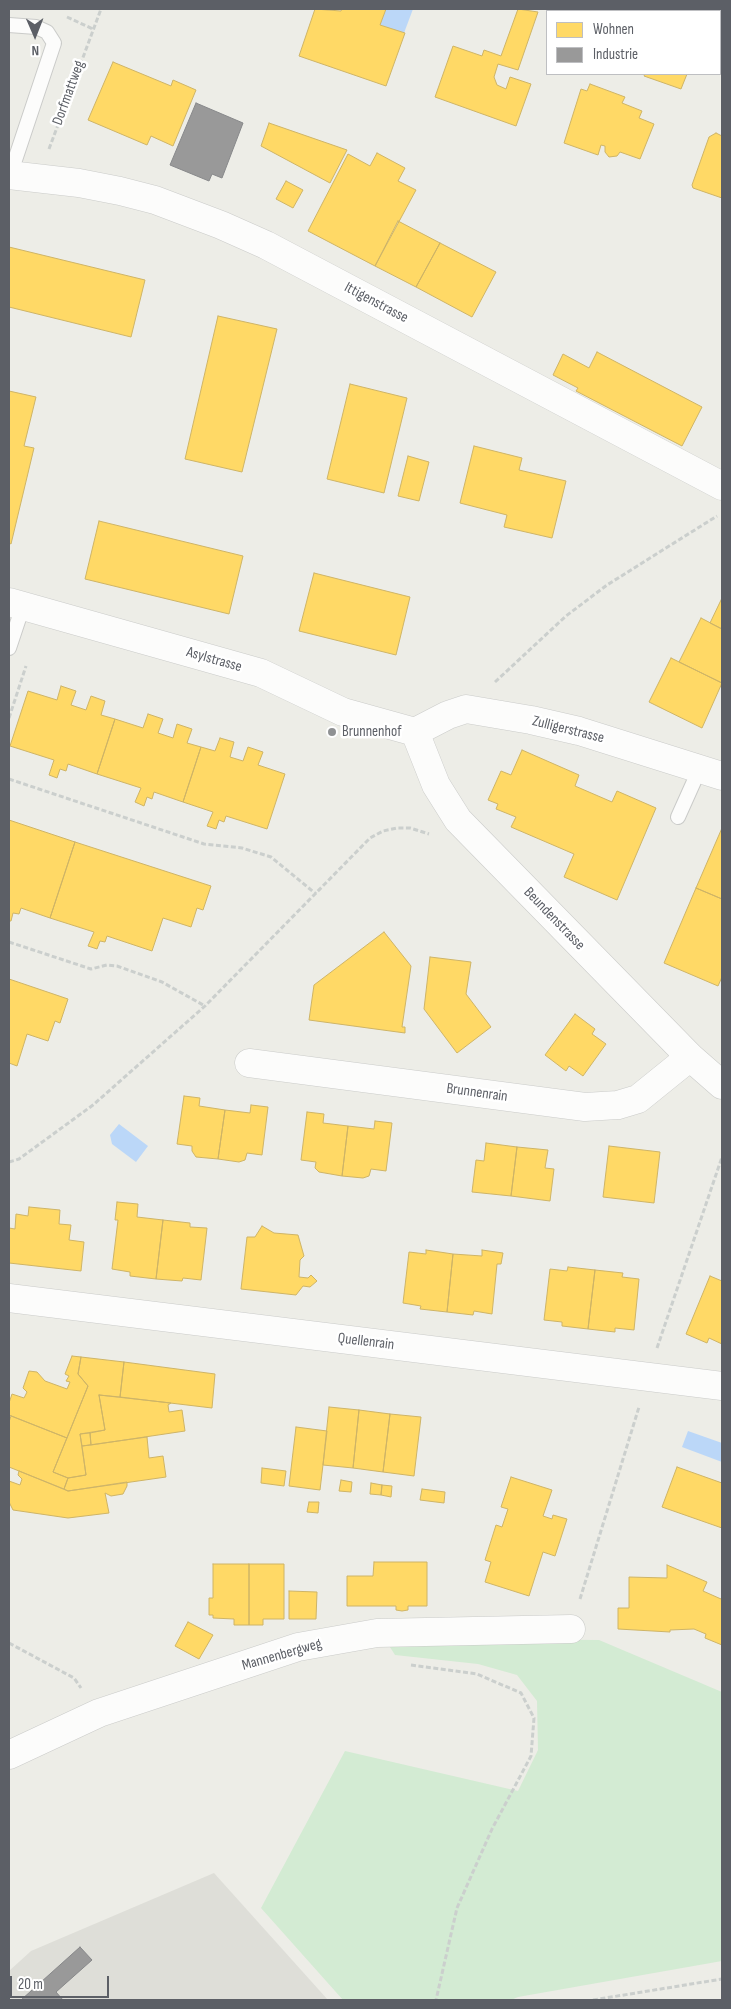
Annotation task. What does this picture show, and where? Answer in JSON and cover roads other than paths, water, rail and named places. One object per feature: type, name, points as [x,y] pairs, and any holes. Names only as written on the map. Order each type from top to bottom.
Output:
[{"type":"street","name":"Ittigenstrasse","points":[[10,175],[79,183],[155,200],[266,245],[722,486]]},
{"type":"street","name":"Asylstrasse","points":[[16,604],[261,673],[343,712],[415,732]]},
{"type":"street","name":"Zulligerstrasse","points":[[415,732],[448,715],[466,709],[531,720],[578,731],[711,772]]},
{"type":"street","name":"Beundenstrasse","points":[[415,732],[436,785],[458,820],[690,1057],[722,1085]]},
{"type":"street","name":"Brunnenrain","points":[[249,1063],[586,1107],[618,1106],[638,1099],[690,1057]]},
{"type":"street","name":"Quellenrain","points":[[9,1300],[722,1386]]},
{"type":"street","name":"Mannenbergweg","points":[[9,1755],[99,1713],[298,1647],[377,1633],[571,1629]]},
{"type":"lane","points":[[9,26],[36,27],[47,32],[54,43],[10,175]]},
{"type":"lane","points":[[9,648],[16,604]]},
{"type":"lane","points":[[678,817],[711,772]]},
{"type":"water","points":[[386,9],[413,9],[404,33],[380,25]]},
{"type":"water","points":[[119,1124],[148,1146],[136,1162],[112,1144],[110,1135]]},
{"type":"water","points":[[688,1431],[722,1443],[722,1462],[682,1447]]},
{"type":"place","name":"Brunnenhof","points":[[332,732]]}]
